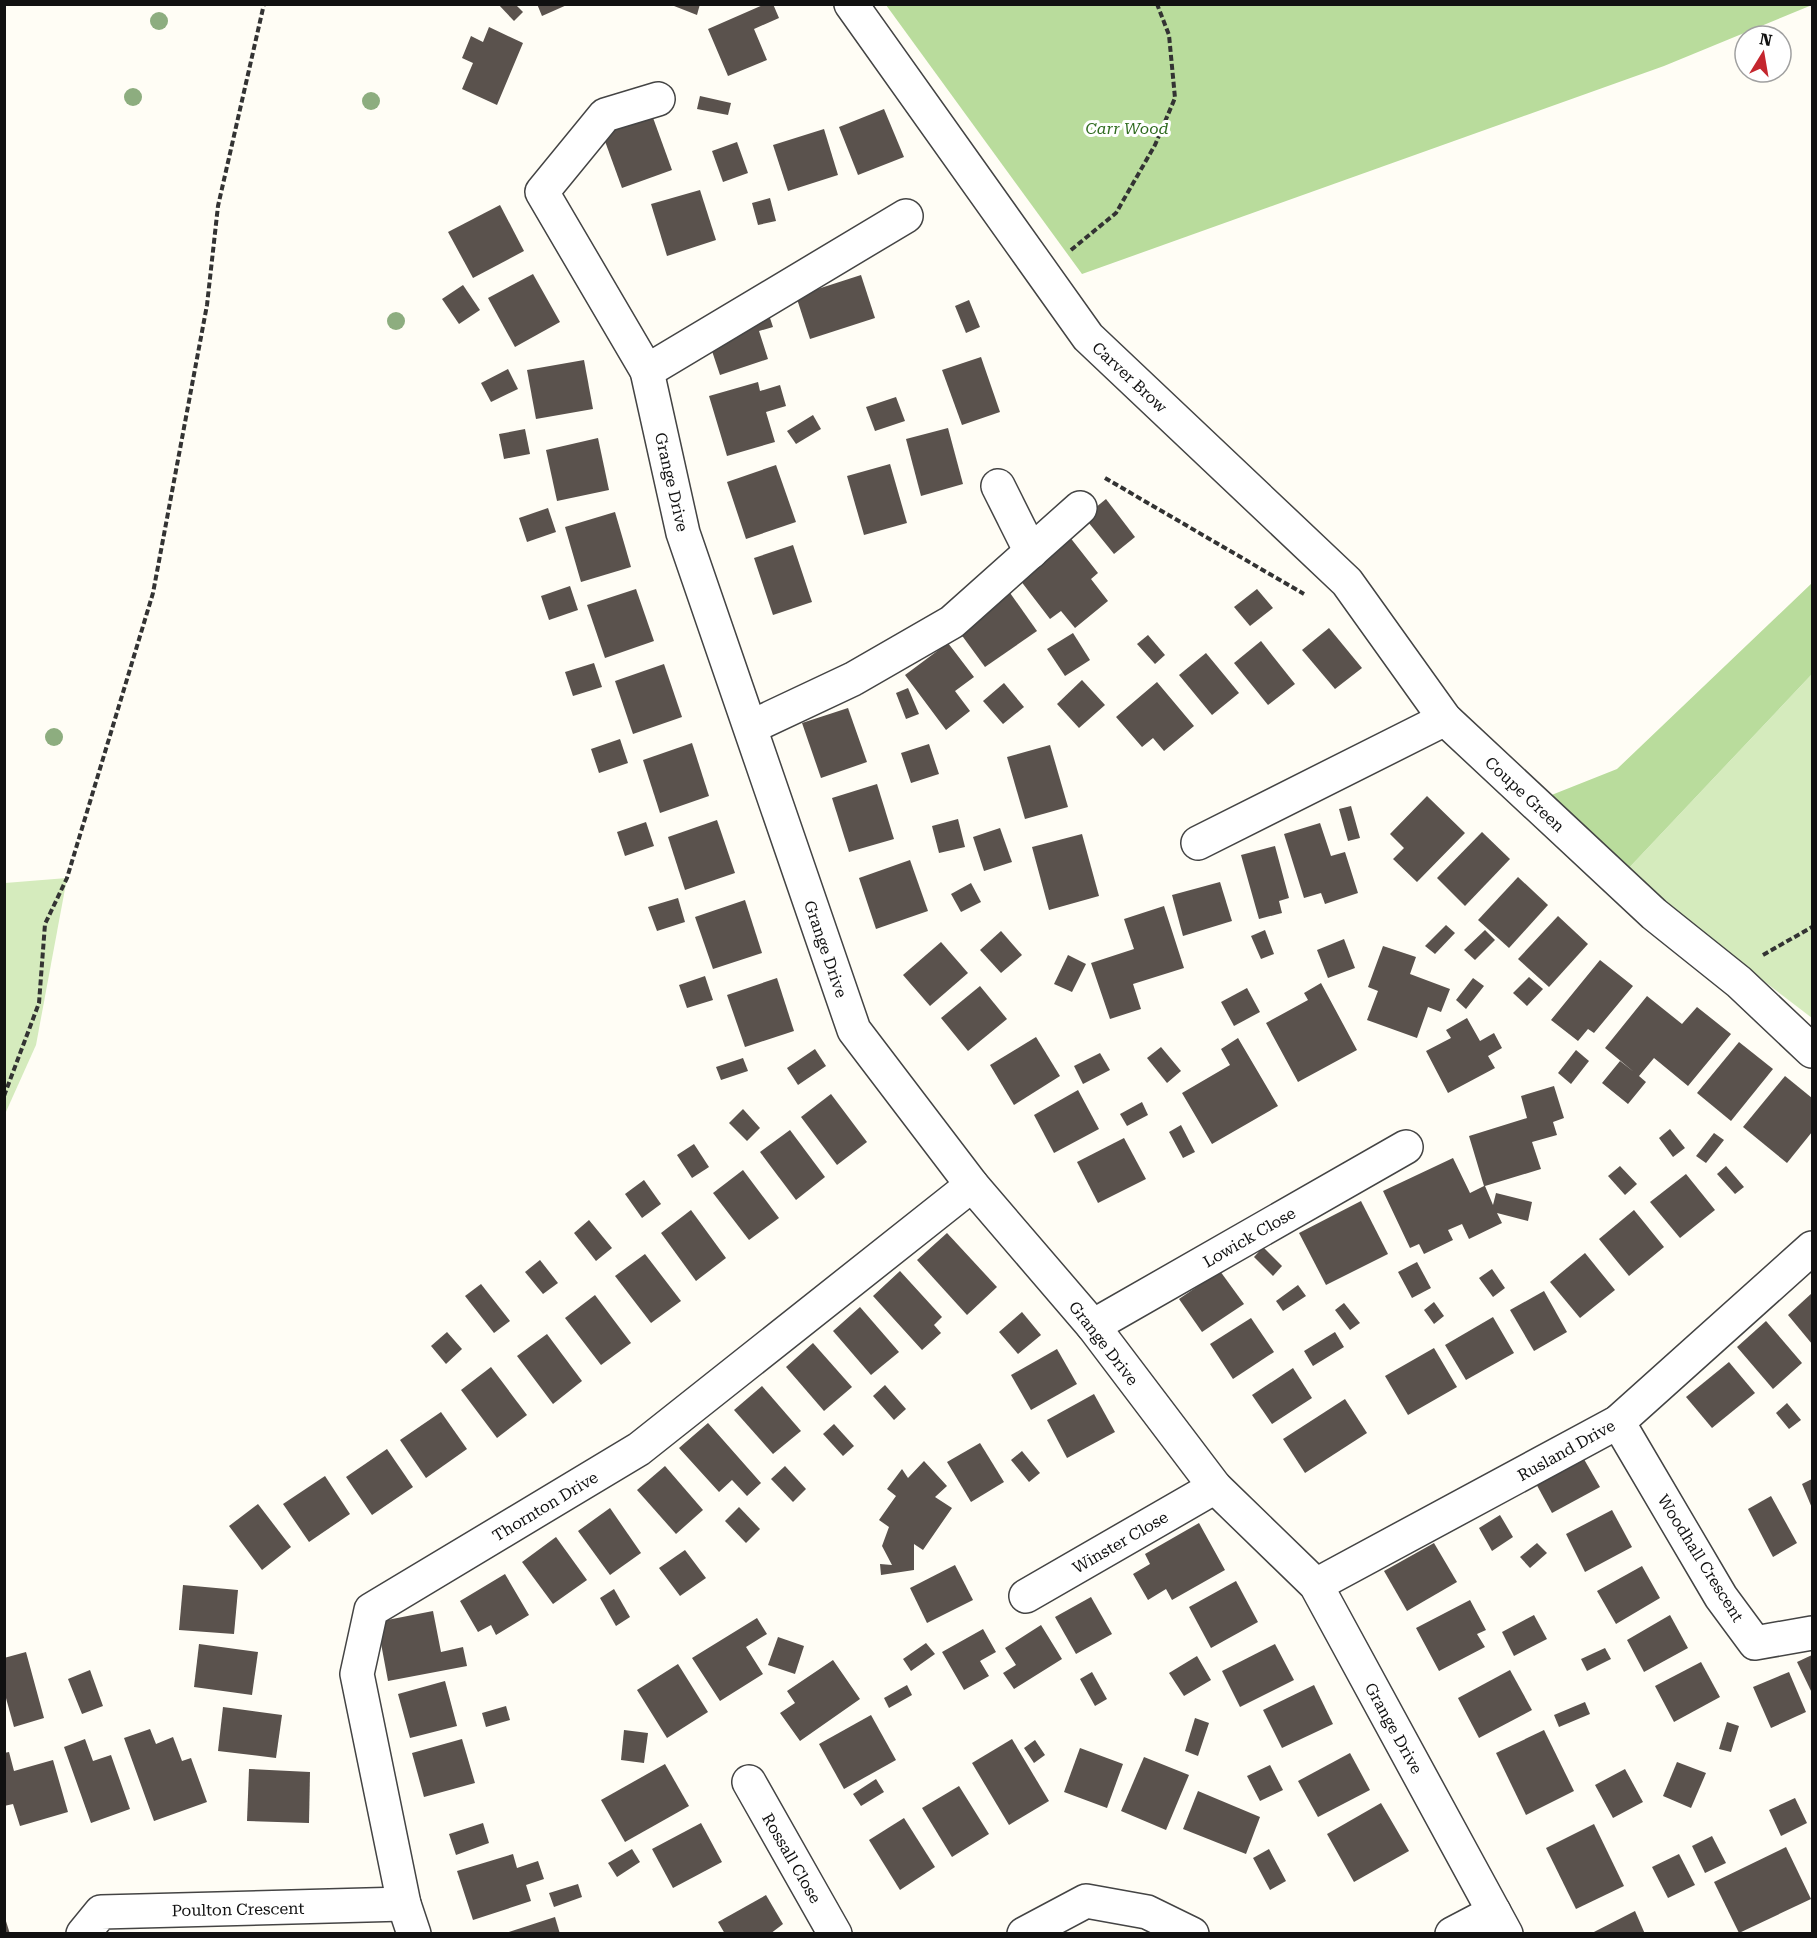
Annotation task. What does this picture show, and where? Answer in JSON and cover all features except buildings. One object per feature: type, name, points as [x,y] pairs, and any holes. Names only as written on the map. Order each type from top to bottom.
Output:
[{"type":"street","name":"Carver Brow","points":[[851,4],[1088,338],[1347,582],[1444,719]]},
{"type":"street","name":"Grange Drive","points":[[658,99],[605,115],[542,192],[647,371],[682,533],[854,1030],[972,1185],[1092,1326],[1215,1487],[1316,1585],[1500,1923]]},
{"type":"street","points":[[647,371],[906,216]]},
{"type":"street","points":[[998,486],[1031,552]]},
{"type":"street","points":[[751,727],[853,679],[952,622],[1080,508]]},
{"type":"street","points":[[1198,843],[1444,719]]},
{"type":"street","name":"Coupe Green","points":[[1444,719],[1654,914],[1739,982],[1812,1051]]},
{"type":"street","name":"Lowick Close","points":[[1092,1326],[1406,1147]]},
{"type":"street","name":"Thornton Drive","points":[[409,1919],[357,1674],[370,1610],[639,1449],[972,1185]]},
{"type":"street","name":"Rusland Drive","points":[[1316,1585],[1618,1422],[1812,1248]]},
{"type":"street","name":"Woodhall Crescent","points":[[1618,1422],[1721,1597],[1755,1642],[1812,1633]]},
{"type":"street","name":"Winster Close","points":[[1026,1596],[1215,1487]]},
{"type":"street","name":"Rossall Close","points":[[749,1782],[835,1934]]},
{"type":"street","points":[[1024,1934],[1086,1901],[1147,1912],[1192,1934]]},
{"type":"street","name":"Poulton Crescent","points":[[83,1934],[101,1912],[409,1919]]},
{"type":"street","points":[[1452,1934],[1500,1923]]},
{"type":"path","points":[[4,1096],[39,1003],[45,924],[67,878],[153,593],[207,305],[218,206],[264,4]]},
{"type":"path","points":[[1042,272],[1090,237],[1116,213],[1155,145],[1176,98],[1169,35],[1157,4]]},
{"type":"path","points":[[1105,478],[1310,598]]},
{"type":"path","points":[[1739,982],[1761,956],[1812,927]]},
{"type":"green space","name":"Carr Wood","points":[[1812,4],[1766,24],[1733,24],[1733,38],[1664,66],[1082,274],[886,5]]},
{"type":"green space","points":[[1812,583],[1812,674],[1626,871],[1549,796],[1617,769]]},
{"type":"green space","points":[[1812,674],[1812,1018],[1697,930],[1626,871]]},
{"type":"green space","points":[[67,878],[36,1045],[5,1114],[5,883]]}]
